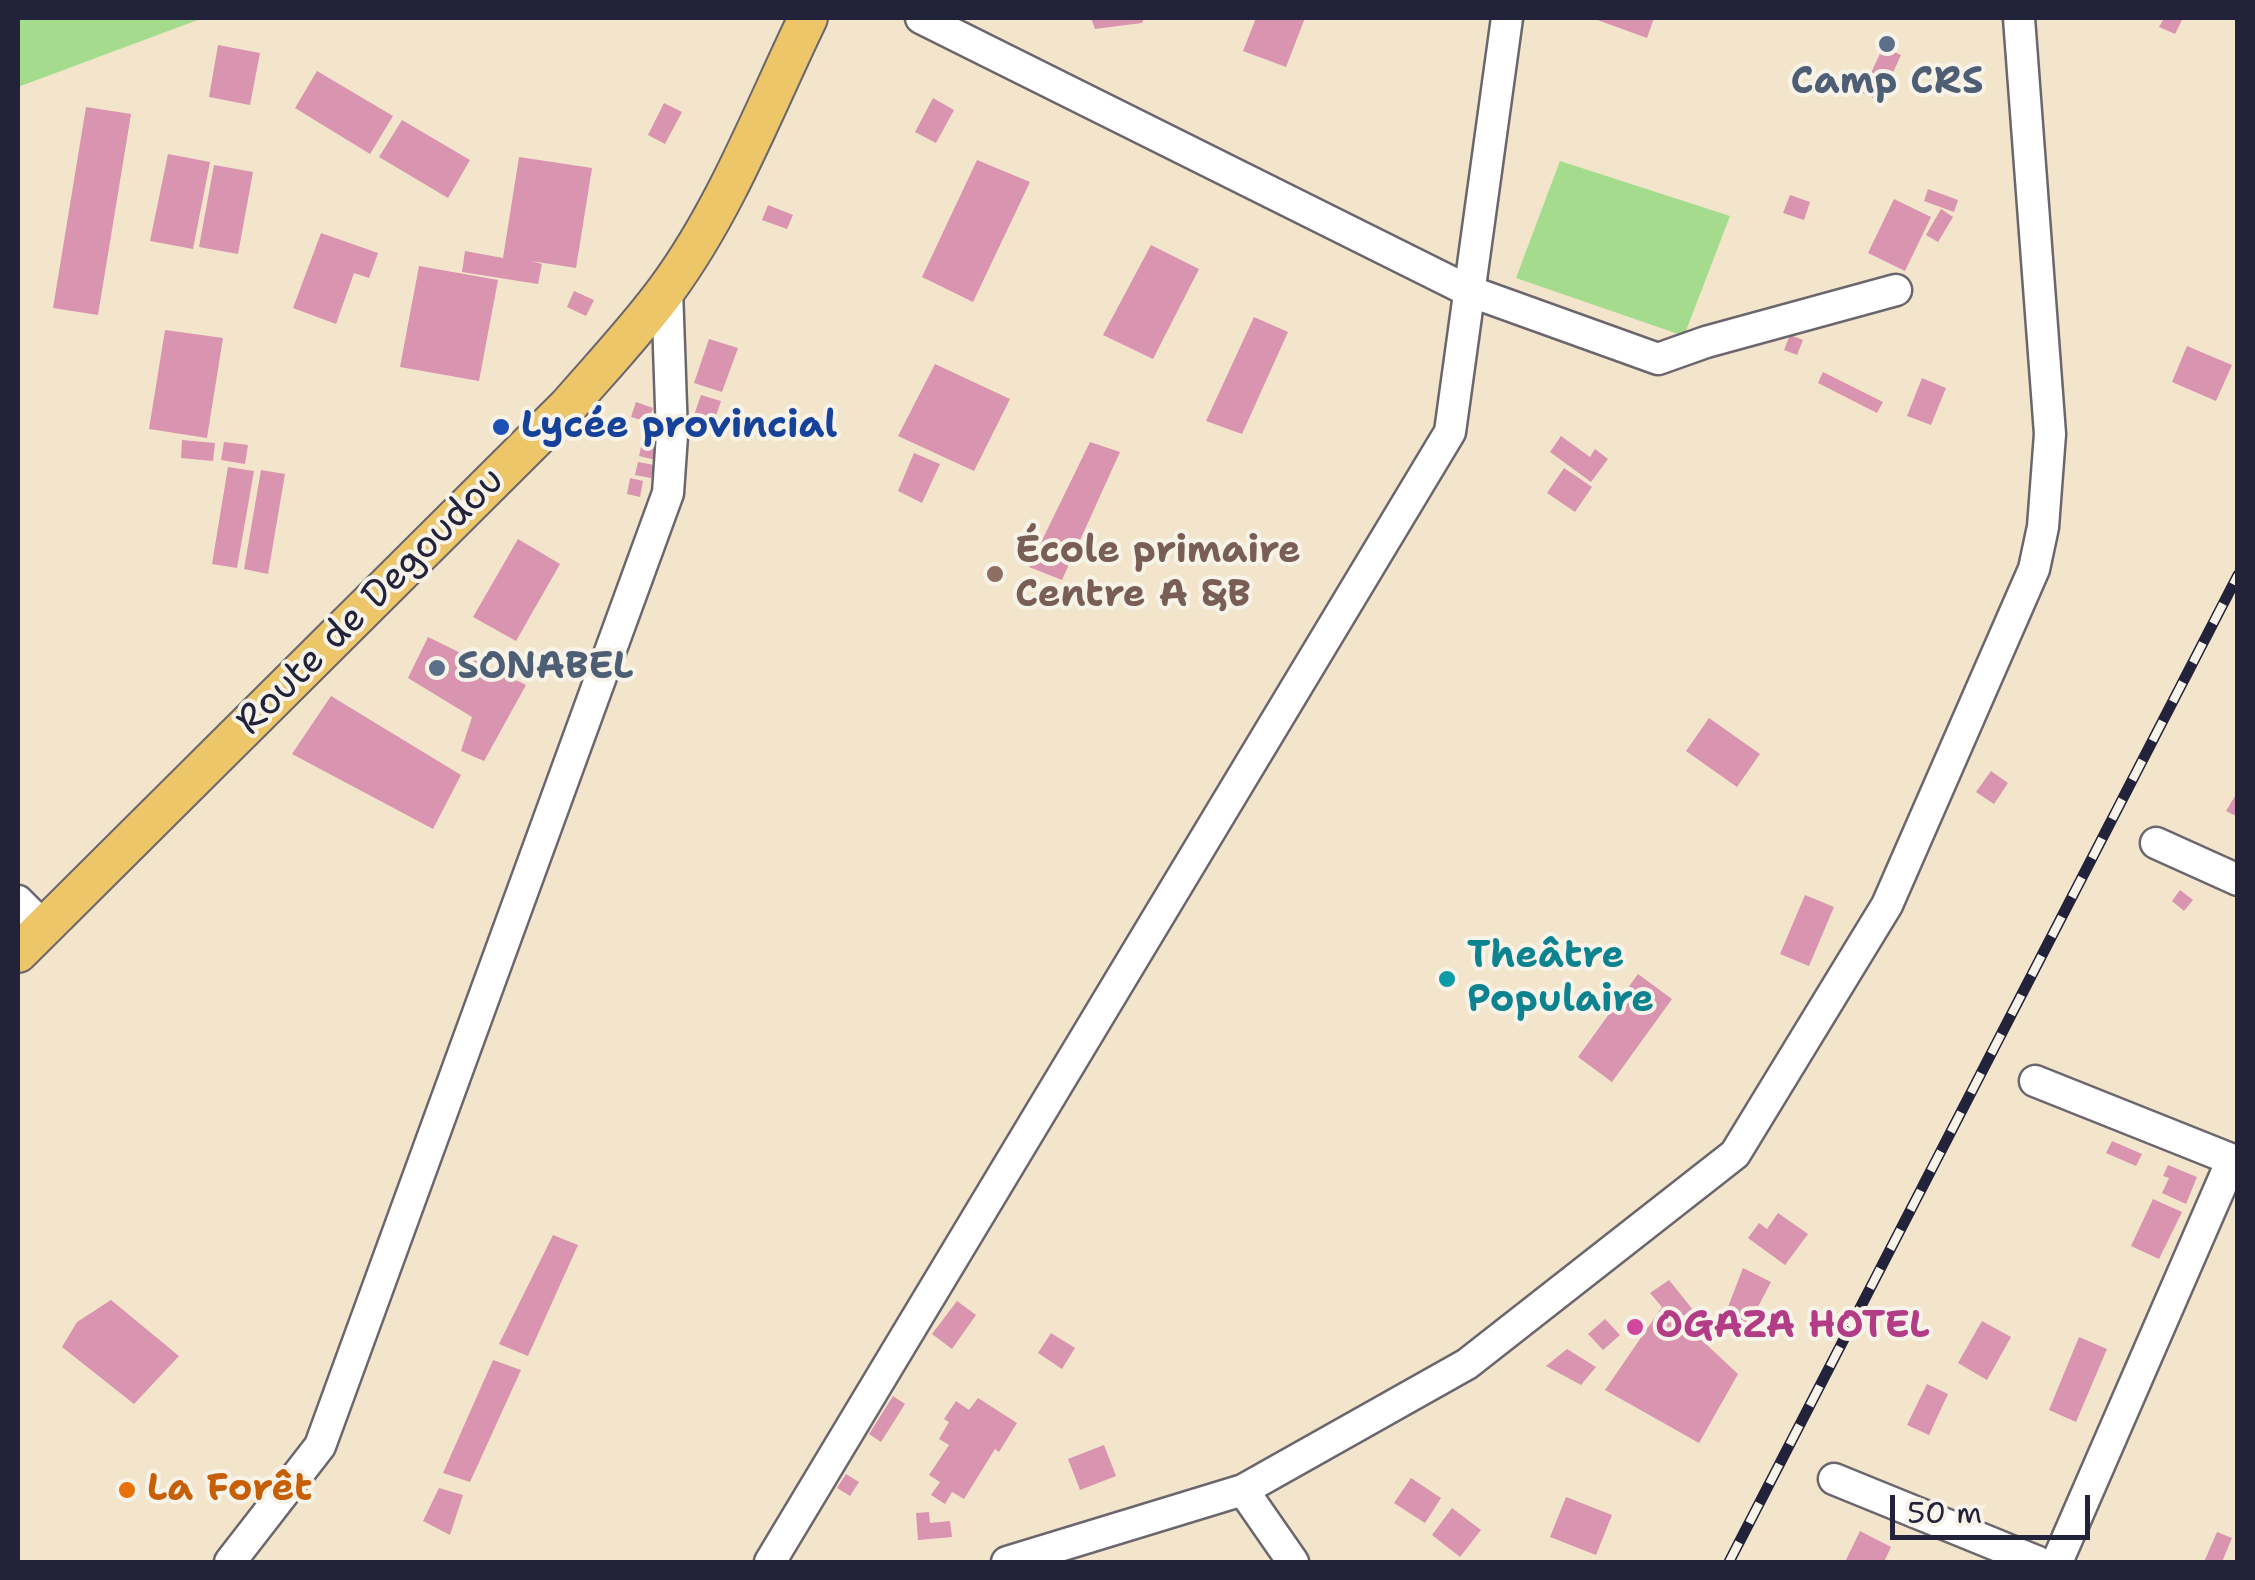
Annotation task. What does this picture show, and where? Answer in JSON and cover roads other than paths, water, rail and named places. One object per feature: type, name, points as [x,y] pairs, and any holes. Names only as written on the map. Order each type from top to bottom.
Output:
[{"type":"main road","name":"Route de Degoudou","points":[[26,927],[568,406],[667,290],[710,223],[808,18]]},
{"type":"street","points":[[921,18],[1469,291],[1658,359],[1896,290]]},
{"type":"street","points":[[770,1562],[1450,432],[1508,18]]},
{"type":"street","points":[[1007,1562],[1243,1490],[1467,1364],[1735,1154],[1887,905],[2034,569],[2043,527],[2050,434],[2019,18]]},
{"type":"street","points":[[230,1562],[320,1446],[668,493],[672,435],[667,290]]},
{"type":"street","points":[[2156,843],[2238,880]]},
{"type":"street","points":[[2035,1081],[2234,1161],[2057,1562]]},
{"type":"street","points":[[1834,1479],[2038,1562]]},
{"type":"street","points":[[1243,1490],[1293,1562]]},
{"type":"railway","points":[[1729,1562],[2238,575]]},
{"type":"place","name":"Camp CRS","points":[[1887,44]]},
{"type":"place","name":"Lycée provincial","points":[[501,427]]},
{"type":"place","name":"École primaire Centre A &B","points":[[995,574]]},
{"type":"place","name":"SONABEL","points":[[437,668]]},
{"type":"place","name":"Theâtre Populaire","points":[[1447,979]]},
{"type":"place","name":"OGAZA HOTEL","points":[[1635,1327]]},
{"type":"place","name":"La Forêt","points":[[127,1490]]}]
